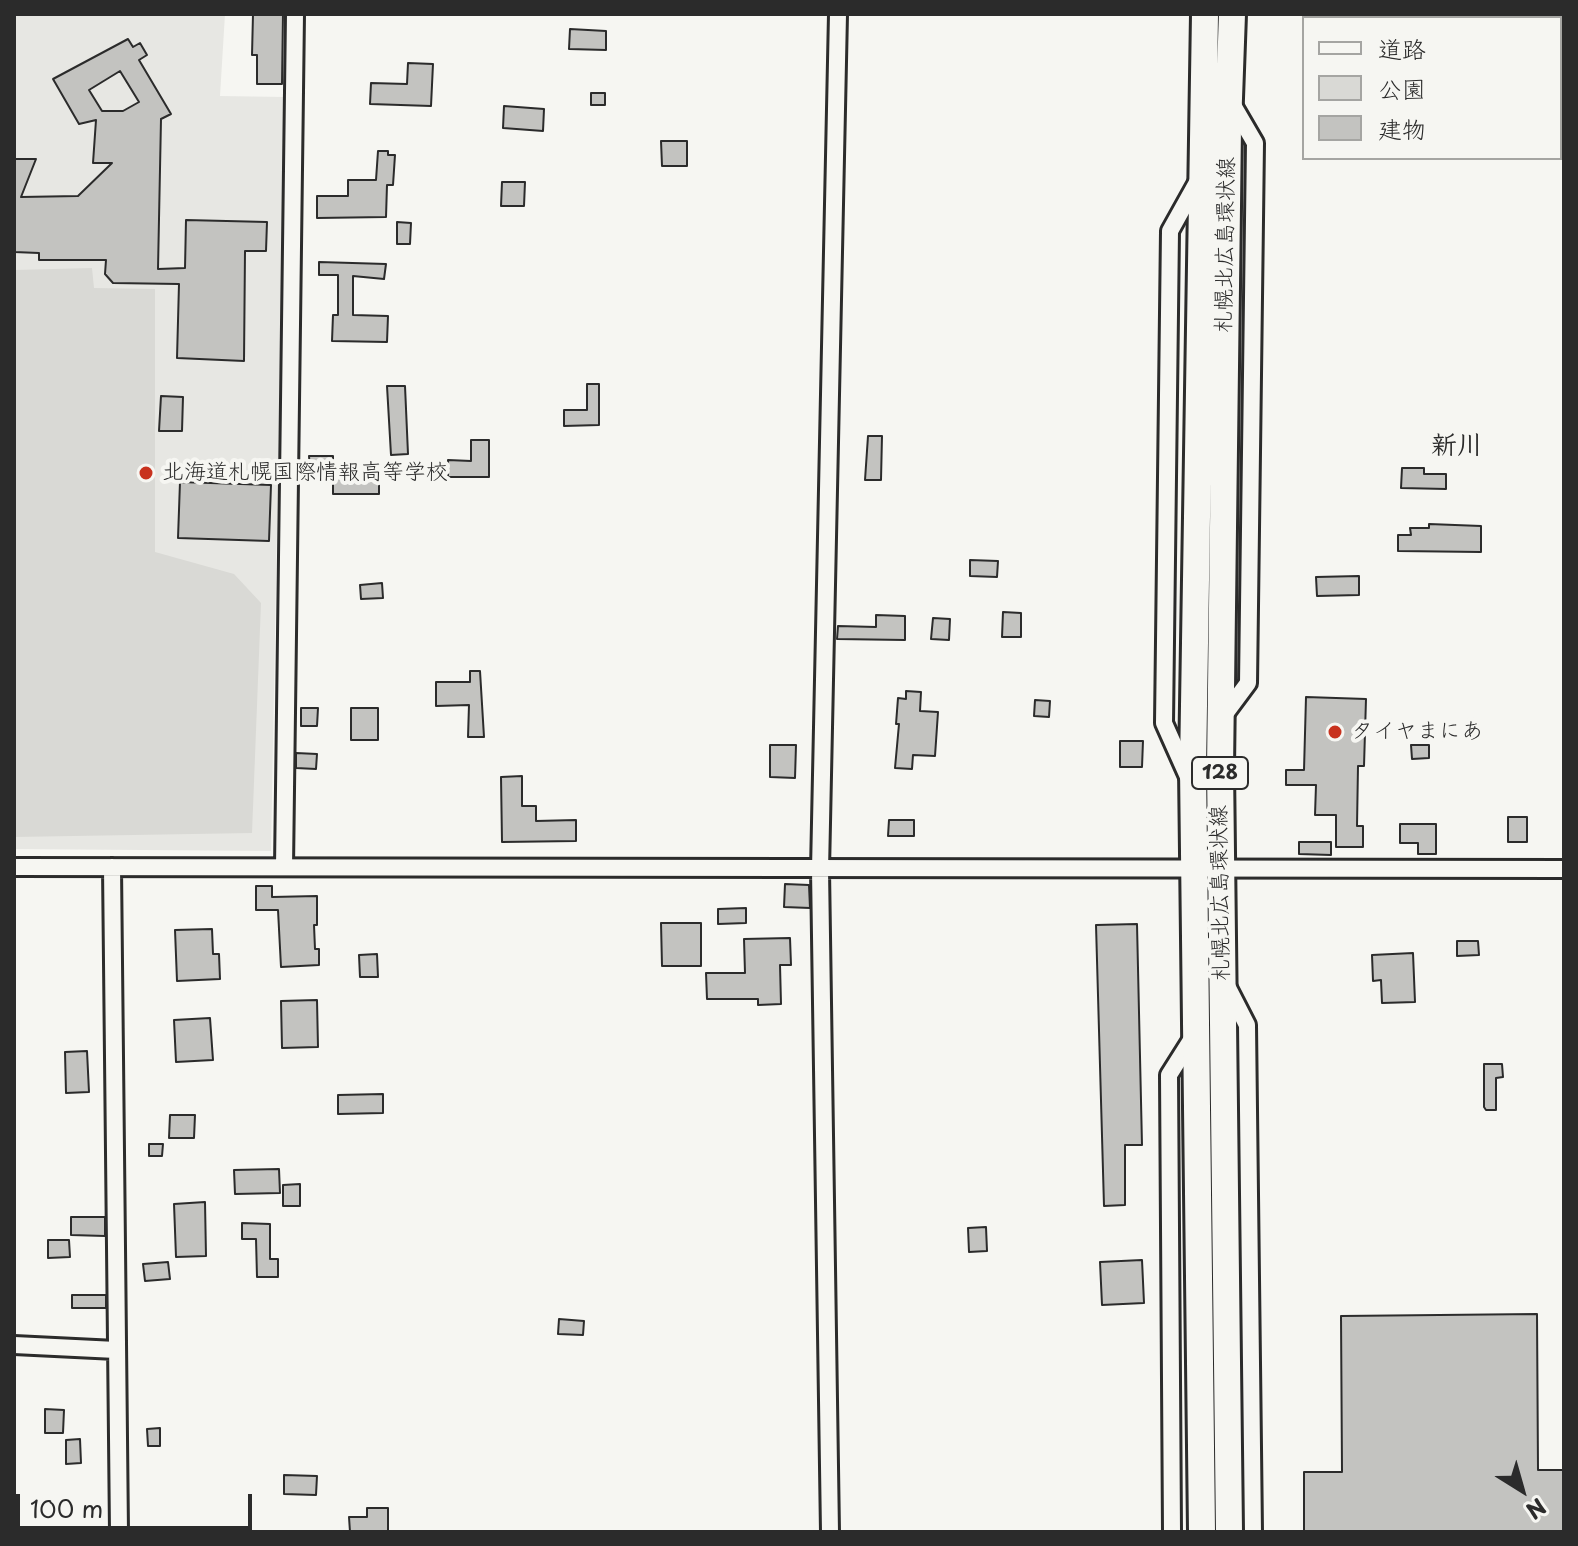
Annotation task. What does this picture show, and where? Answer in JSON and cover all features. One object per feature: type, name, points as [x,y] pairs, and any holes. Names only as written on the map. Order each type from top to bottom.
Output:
[{"type":"main road","name":"札幌北広島環状線","points":[[1202,1532],[1193,787],[1205,14]]},
{"type":"main road","name":"札幌北広島環状線","points":[[1229,1532],[1220,720],[1232,14]]},
{"type":"street","points":[[284,867],[295,14]]},
{"type":"street","points":[[830,1532],[820,870],[838,14]]},
{"type":"street","points":[[14,867],[1564,869]]},
{"type":"street","points":[[112,867],[119,1532]]},
{"type":"street","points":[[1222,975],[1247,1025],[1253,1532]]},
{"type":"street","points":[[1172,1532],[1169,1075],[1196,1033]]},
{"type":"street","points":[[14,1345],[116,1350]]},
{"type":"shaded area","name":"北海道札幌国際情報高等学校","points":[[14,14],[225,14],[220,96],[285,97],[271,851],[14,849]]},
{"type":"green space","points":[[92,268],[94,288],[155,289],[155,552],[234,574],[261,603],[252,833],[14,837],[14,270]]},
{"type":"building","points":[[253,14],[283,14],[282,84],[257,84],[257,55],[252,55]]},
{"type":"building","points":[[570,29],[606,31],[606,50],[569,49]]},
{"type":"building","points":[[128,39],[133,47],[140,43],[147,55],[139,60],[171,114],[161,119],[158,269],[185,268],[186,220],[267,222],[266,251],[245,251],[244,361],[177,358],[179,284],[113,283],[105,274],[106,260],[39,260],[39,253],[14,252],[14,159],[36,159],[21,197],[78,196],[112,163],[93,163],[96,120],[79,124],[53,79]],"holes":[[[120,71],[139,102],[123,111],[102,111],[89,90]]]},
{"type":"building","points":[[408,63],[433,64],[431,106],[370,104],[371,83],[407,84]]},
{"type":"building","points":[[591,93],[605,93],[605,105],[591,105]]},
{"type":"building","points":[[504,106],[544,109],[543,131],[503,128]]},
{"type":"building","points":[[661,141],[687,141],[687,166],[662,166]]},
{"type":"building","points":[[378,151],[395,155],[393,185],[387,185],[386,217],[317,218],[317,196],[348,196],[348,180],[376,180]]},
{"type":"building","points":[[502,182],[525,182],[524,206],[501,206]]},
{"type":"building","points":[[397,222],[411,223],[410,244],[397,244]]},
{"type":"building","points":[[319,262],[386,264],[384,279],[353,276],[353,315],[388,316],[387,342],[332,341],[333,315],[338,315],[338,275],[319,275]]},
{"type":"building","points":[[587,384],[599,384],[599,425],[564,426],[564,410],[587,410]]},
{"type":"building","points":[[387,386],[405,386],[408,454],[391,455]]},
{"type":"building","points":[[161,396],[183,397],[182,431],[159,431]]},
{"type":"building","points":[[868,436],[882,436],[881,480],[865,480]]},
{"type":"building","points":[[471,440],[489,440],[489,477],[448,477],[448,460],[471,461]]},
{"type":"building","points":[[309,456],[333,456],[333,468],[310,469]]},
{"type":"building","points":[[1402,468],[1424,468],[1424,474],[1446,474],[1446,489],[1401,488]]},
{"type":"building","points":[[333,474],[379,475],[379,494],[333,494]]},
{"type":"building","points":[[180,482],[271,485],[269,541],[178,538]]},
{"type":"building","points":[[1429,524],[1481,526],[1481,552],[1398,551],[1398,535],[1411,535],[1410,528],[1429,528]]},
{"type":"building","points":[[970,560],[998,561],[997,577],[970,576]]},
{"type":"building","points":[[1359,576],[1359,595],[1317,596],[1316,577]]},
{"type":"building","points":[[382,583],[383,598],[361,599],[360,585]]},
{"type":"building","points":[[1003,612],[1021,613],[1021,637],[1002,637]]},
{"type":"building","points":[[876,615],[905,616],[905,640],[837,639],[838,626],[876,627]]},
{"type":"building","points":[[933,618],[950,619],[949,640],[931,639]]},
{"type":"building","points":[[470,671],[480,671],[484,737],[468,737],[469,705],[436,706],[436,682],[470,682]]},
{"type":"building","points":[[906,691],[921,692],[920,711],[938,712],[935,756],[913,755],[912,769],[895,768],[898,698],[906,699]]},
{"type":"building","points":[[1306,697],[1366,699],[1364,766],[1358,766],[1357,826],[1363,826],[1363,847],[1336,847],[1336,815],[1315,815],[1316,785],[1286,785],[1286,770],[1304,770]]},
{"type":"building","points":[[1035,700],[1050,701],[1049,717],[1034,716]]},
{"type":"building","points":[[301,708],[318,708],[317,726],[301,726]]},
{"type":"building","points":[[351,708],[378,708],[378,740],[351,740]]},
{"type":"building","points":[[1120,741],[1143,741],[1142,767],[1120,767]]},
{"type":"building","points":[[770,745],[796,745],[795,778],[770,777]]},
{"type":"building","points":[[1411,745],[1429,745],[1429,758],[1412,759]]},
{"type":"building","points":[[296,753],[317,754],[316,769],[296,768]]},
{"type":"building","points":[[522,776],[522,806],[536,806],[536,821],[576,820],[576,841],[502,842],[501,777]]},
{"type":"building","points":[[1508,817],[1527,817],[1527,842],[1508,842]]},
{"type":"building","points":[[889,820],[914,820],[914,836],[888,836]]},
{"type":"building","points":[[1400,824],[1436,824],[1436,854],[1418,854],[1418,843],[1400,843]]},
{"type":"building","points":[[1299,842],[1331,842],[1331,855],[1299,854]]},
{"type":"building","points":[[785,884],[809,885],[810,908],[784,907]]},
{"type":"building","points":[[256,886],[272,886],[272,897],[317,896],[317,925],[314,925],[319,965],[281,967],[278,910],[256,910]]},
{"type":"building","points":[[746,908],[746,923],[718,924],[718,909]]},
{"type":"building","points":[[661,923],[701,923],[701,966],[662,966]]},
{"type":"building","points":[[1137,924],[1142,1145],[1125,1145],[1125,1205],[1104,1206],[1096,925]]},
{"type":"building","points":[[212,929],[213,954],[219,954],[220,979],[177,981],[175,930]]},
{"type":"building","points":[[790,938],[791,965],[780,965],[781,1004],[758,1005],[758,999],[707,999],[706,973],[745,973],[744,939]]},
{"type":"building","points":[[1457,941],[1478,941],[1479,955],[1457,956]]},
{"type":"building","points":[[1413,953],[1415,1002],[1382,1003],[1381,980],[1373,981],[1372,955]]},
{"type":"building","points":[[377,954],[378,977],[360,977],[359,955]]},
{"type":"building","points":[[317,1000],[318,1047],[282,1048],[281,1001]]},
{"type":"building","points":[[210,1018],[213,1060],[176,1062],[174,1020]]},
{"type":"building","points":[[87,1051],[89,1092],[66,1093],[65,1052]]},
{"type":"building","points":[[1484,1064],[1502,1064],[1503,1077],[1496,1078],[1496,1110],[1486,1110],[1484,1107]]},
{"type":"building","points":[[383,1094],[383,1113],[338,1114],[338,1095]]},
{"type":"building","points":[[170,1115],[195,1115],[194,1138],[169,1138]]},
{"type":"building","points":[[149,1144],[163,1144],[162,1156],[149,1156]]},
{"type":"building","points":[[279,1169],[280,1193],[235,1194],[234,1170]]},
{"type":"building","points":[[300,1184],[300,1206],[283,1206],[283,1185]]},
{"type":"building","points":[[205,1202],[206,1256],[176,1257],[174,1204]]},
{"type":"building","points":[[71,1217],[105,1217],[105,1236],[71,1235]]},
{"type":"building","points":[[242,1223],[270,1224],[270,1259],[278,1259],[278,1277],[257,1277],[256,1239],[242,1239]]},
{"type":"building","points":[[986,1227],[987,1251],[969,1252],[968,1228]]},
{"type":"building","points":[[48,1240],[69,1240],[70,1257],[48,1258]]},
{"type":"building","points":[[1142,1260],[1144,1303],[1102,1305],[1100,1262]]},
{"type":"building","points":[[168,1262],[170,1279],[145,1281],[143,1264]]},
{"type":"building","points":[[72,1295],[106,1295],[106,1308],[72,1308]]},
{"type":"building","points":[[1537,1314],[1538,1470],[1564,1470],[1564,1532],[1304,1532],[1304,1472],[1342,1472],[1341,1316]]},
{"type":"building","points":[[559,1319],[584,1321],[583,1335],[558,1334]]},
{"type":"building","points":[[45,1409],[64,1410],[63,1433],[45,1433]]},
{"type":"building","points":[[160,1428],[160,1446],[148,1446],[147,1429]]},
{"type":"building","points":[[80,1439],[81,1463],[66,1464],[66,1440]]},
{"type":"building","points":[[284,1475],[317,1476],[316,1495],[284,1494]]},
{"type":"building","points":[[367,1508],[388,1508],[388,1532],[350,1532],[349,1517],[367,1517]]},
{"type":"place","name":"北海道札幌国際情報高等学校","points":[[146,473]]},
{"type":"place","name":"タイヤまにあ","points":[[1335,732]]},
{"type":"district","name":"新川","points":[[1457,447]]}]
